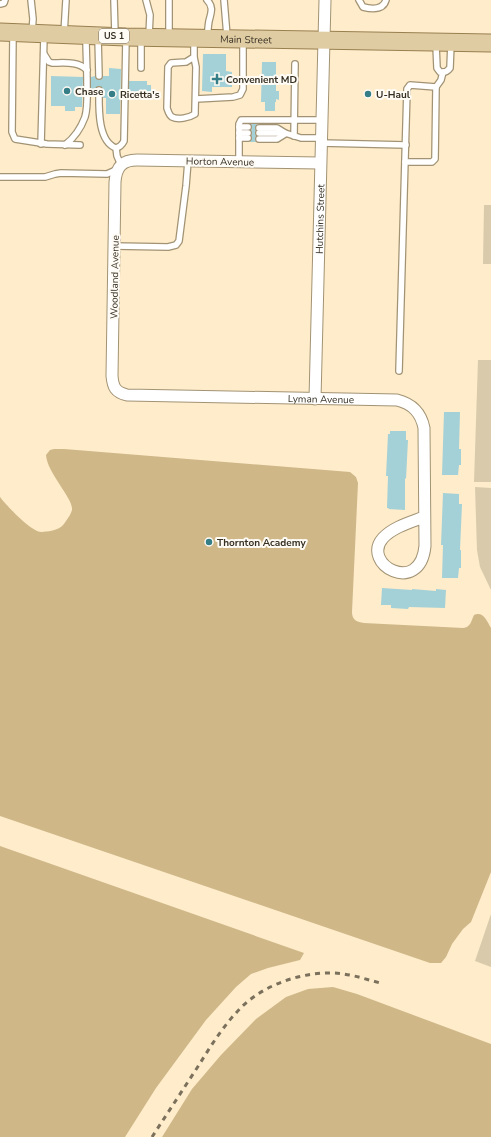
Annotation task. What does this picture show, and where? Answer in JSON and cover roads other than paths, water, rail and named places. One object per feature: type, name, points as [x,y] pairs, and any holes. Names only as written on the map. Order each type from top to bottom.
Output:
[{"type":"main road","name":"Main Street","points":[[7,32],[169,38],[491,44]]},
{"type":"street","name":"Hutchins Street","points":[[315,399],[325,0]]},
{"type":"street","name":"Horton Avenue","points":[[119,167],[131,160],[320,162]]},
{"type":"street","name":"Woodland Avenue","points":[[116,390],[113,384],[112,376],[115,182],[119,167]]},
{"type":"street","name":"Lyman Avenue","points":[[116,390],[120,393],[132,395],[397,400],[408,404],[416,410],[421,418],[424,428],[424,517],[424,552],[417,567],[409,572],[395,572],[388,569],[380,560],[378,554],[382,540],[393,531],[424,517]]},
{"type":"lane","points":[[0,4],[4,3],[5,0]]},
{"type":"lane","points":[[31,0],[33,20],[44,54],[49,62],[75,64],[83,66],[87,70]]},
{"type":"lane","points":[[64,35],[66,0]]},
{"type":"lane","points":[[114,0],[133,37],[141,68]]},
{"type":"lane","points":[[116,148],[119,147],[124,141],[133,37],[150,16],[146,0]]},
{"type":"lane","points":[[169,0],[169,38]]},
{"type":"lane","points":[[194,57],[186,62],[169,64],[167,108],[168,112],[176,118],[192,116],[195,111],[196,67],[194,57],[208,22],[212,7],[210,2],[207,0]]},
{"type":"lane","points":[[196,98],[233,97],[240,95],[243,89],[243,58],[235,39],[224,0]]},
{"type":"lane","points":[[359,0],[363,7],[373,8],[382,7],[386,0]]},
{"type":"lane","points":[[7,32],[12,132],[14,139],[41,144],[80,145]]},
{"type":"lane","points":[[65,145],[77,133],[85,117],[87,101],[87,70],[92,36]]},
{"type":"lane","points":[[92,36],[99,76]]},
{"type":"lane","points":[[444,43],[450,68],[448,71],[440,72],[437,68],[444,43]]},
{"type":"lane","points":[[41,144],[44,54]]},
{"type":"lane","points":[[294,136],[295,64]]},
{"type":"lane","points":[[405,162],[432,162],[434,159],[436,87],[441,80],[443,72]]},
{"type":"lane","points":[[399,371],[407,89],[410,85],[436,87]]},
{"type":"lane","points":[[99,90],[102,131],[112,147],[116,148]]},
{"type":"lane","points":[[239,161],[240,121],[243,119],[322,120]]},
{"type":"lane","points":[[285,134],[277,139],[259,133],[277,128],[285,134],[301,138],[406,145]]},
{"type":"lane","points":[[239,133],[248,133],[239,133]]},
{"type":"lane","points":[[0,177],[45,178],[61,173],[107,174],[119,167],[116,148]]},
{"type":"lane","points":[[114,246],[168,247],[176,245],[179,241],[188,160]]},
{"type":"railway","points":[[152,1137],[220,1032],[236,1013],[254,996],[277,984],[301,976],[314,974],[340,973],[380,983]]},
{"type":"place","name":"Convenient MD","points":[[217,79]]},
{"type":"place","name":"Chase","points":[[67,91]]},
{"type":"place","name":"Ricetta's","points":[[112,94]]},
{"type":"place","name":"U-Haul","points":[[368,94]]},
{"type":"place","name":"Thornton Academy","points":[[209,542]]}]
